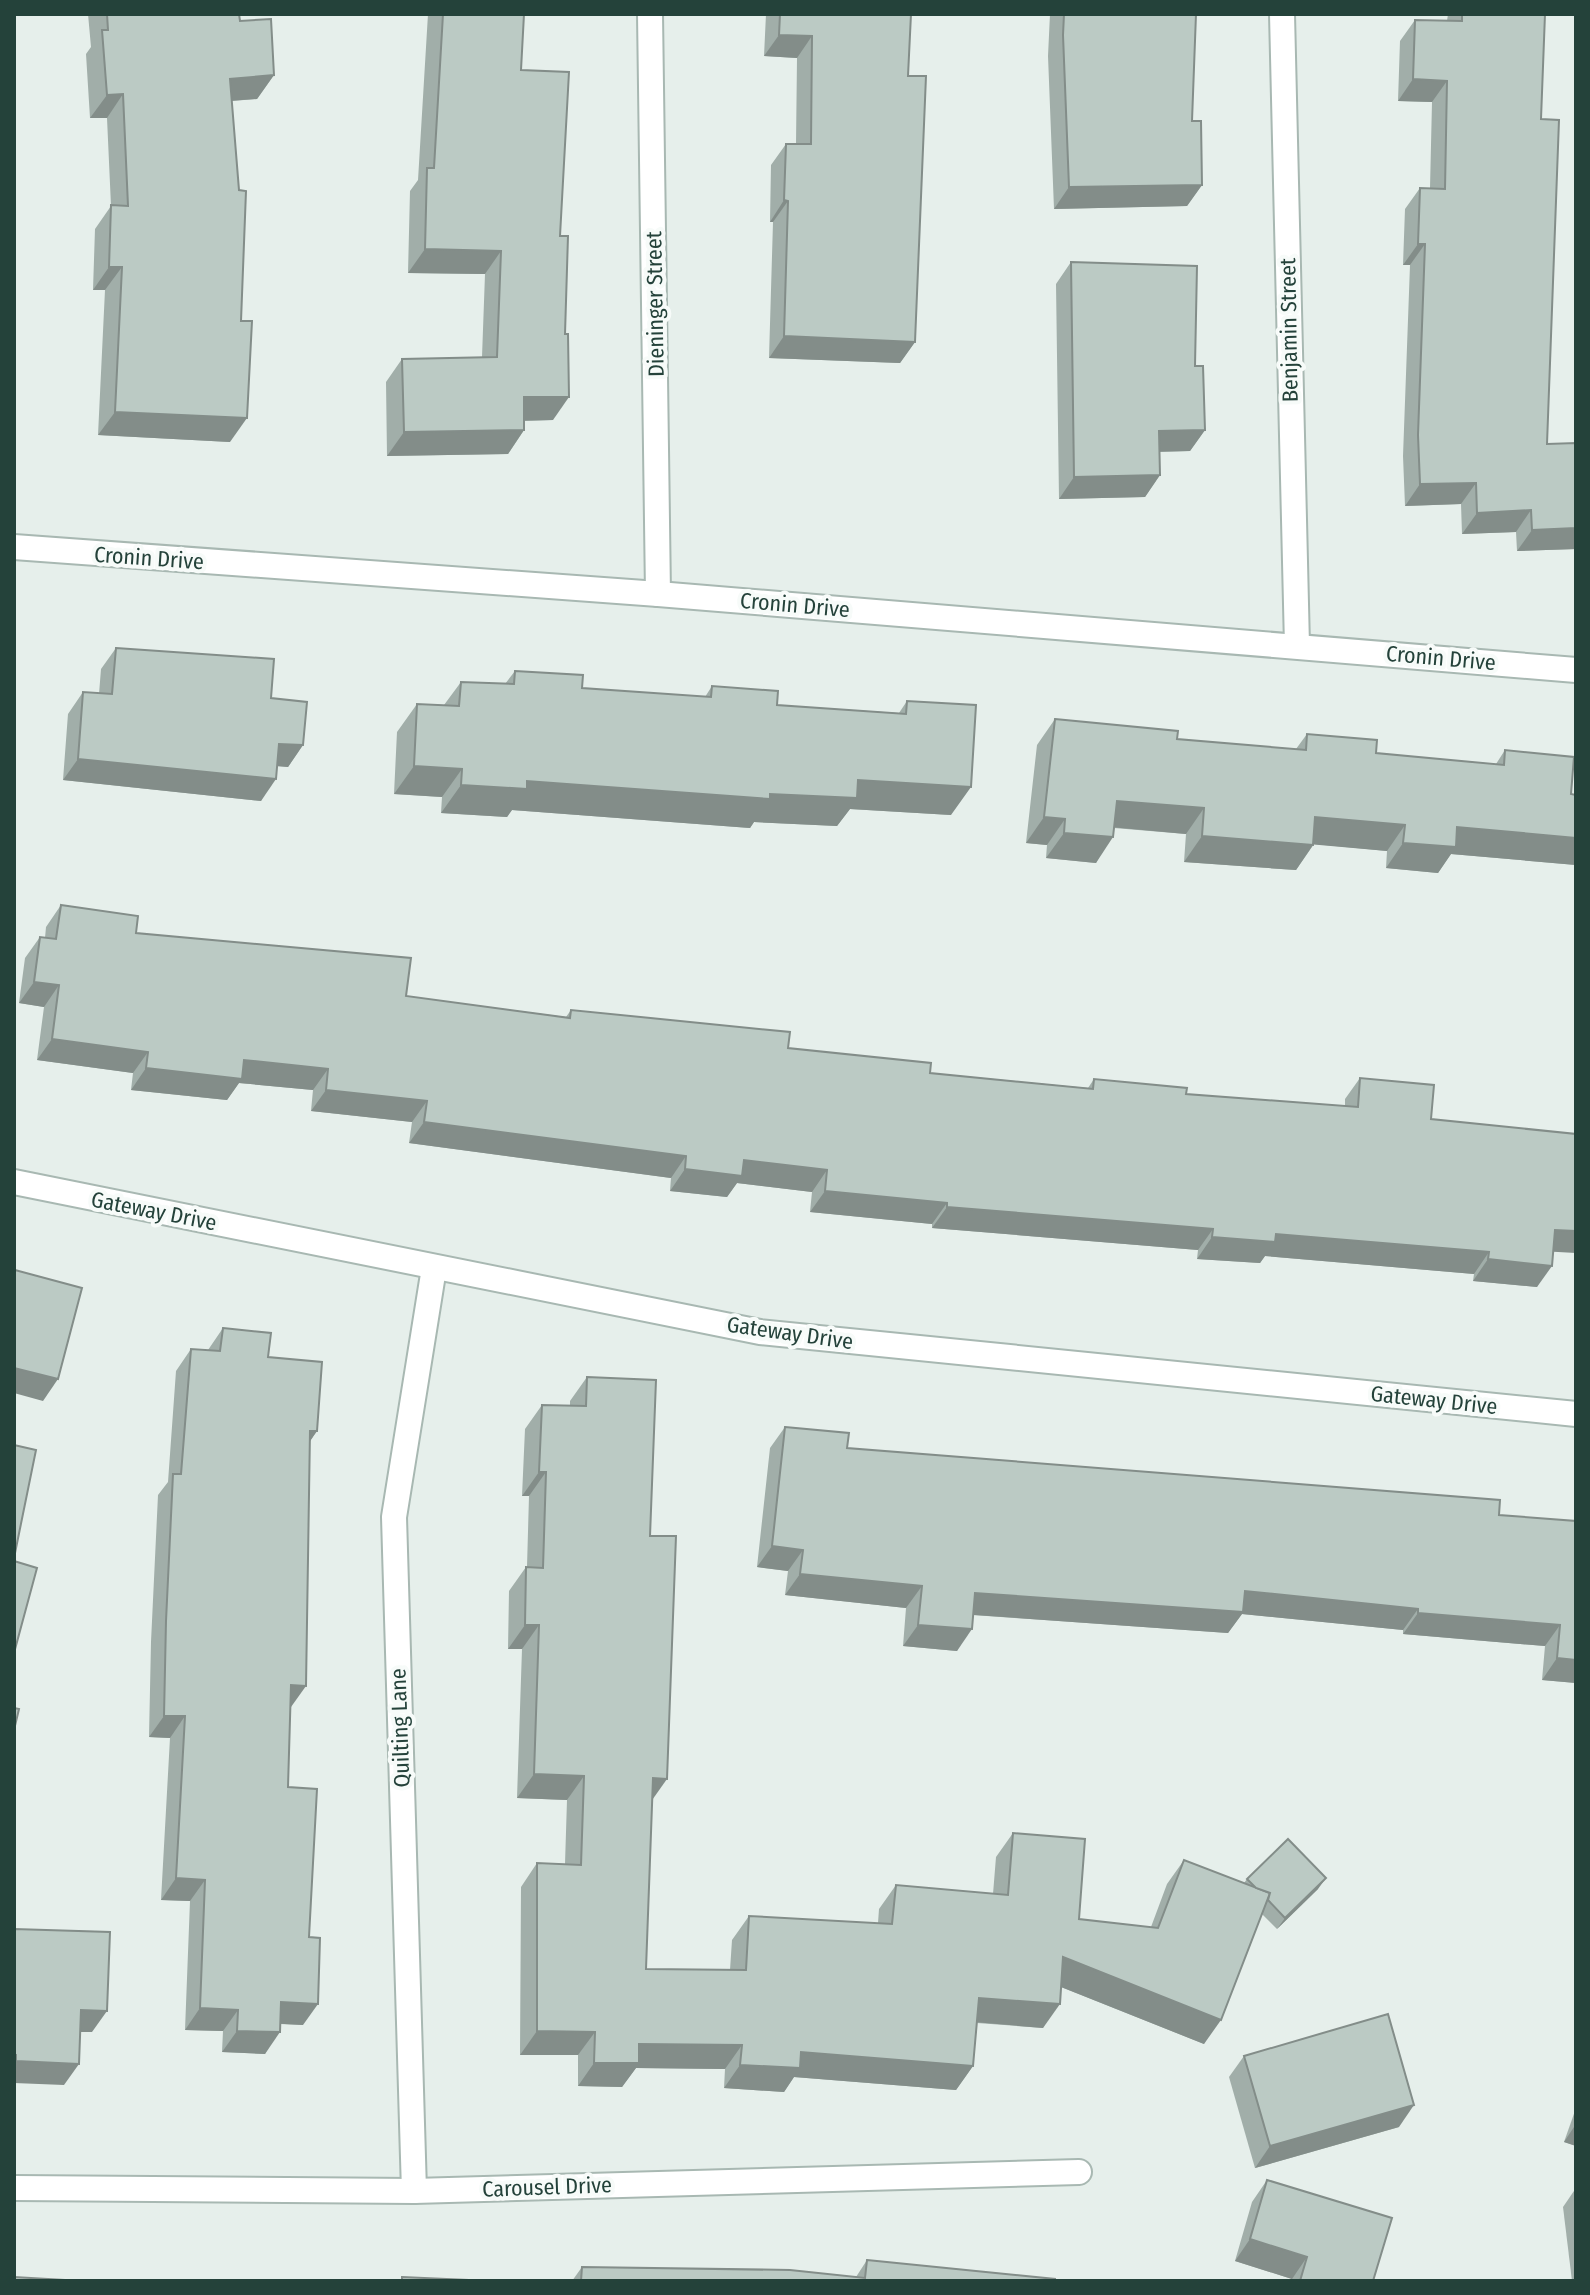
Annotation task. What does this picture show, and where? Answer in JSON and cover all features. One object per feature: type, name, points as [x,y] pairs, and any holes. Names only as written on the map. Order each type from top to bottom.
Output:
[{"type":"street","name":"Dieninger Street","points":[[650,14],[658,594]]},
{"type":"street","name":"Benjamin Street","points":[[1282,14],[1297,646]]},
{"type":"street","name":"Cronin Drive","points":[[14,547],[658,594],[1576,670]]},
{"type":"street","name":"Gateway Drive","points":[[14,1182],[760,1332],[1576,1414]]},
{"type":"street","name":"Quilting Lane","points":[[414,2191],[394,1517],[434,1268]]},
{"type":"street","name":"Carousel Drive","points":[[14,2188],[414,2191],[1079,2172]]},
{"type":"building","points":[[107,14],[239,14],[240,21],[271,19],[274,75],[230,79],[239,190],[246,191],[241,321],[252,321],[247,418],[115,412],[122,267],[109,267],[111,205],[128,206],[123,94],[107,95],[102,30],[108,30]]},
{"type":"building","points":[[443,14],[524,14],[521,70],[569,72],[560,236],[568,236],[565,334],[568,334],[569,397],[524,397],[524,430],[404,432],[402,359],[497,357],[501,251],[425,249],[427,168],[434,168]]},
{"type":"building","points":[[780,14],[911,14],[908,76],[926,76],[915,342],[784,336],[788,201],[784,200],[786,144],[811,144],[812,36],[779,35]]},
{"type":"building","points":[[1064,14],[1196,14],[1192,121],[1201,121],[1202,185],[1069,187]]},
{"type":"building","points":[[1462,14],[1545,14],[1541,119],[1559,120],[1547,444],[1576,443],[1576,528],[1532,530],[1531,510],[1477,513],[1476,483],[1420,484],[1418,435],[1425,244],[1418,244],[1420,188],[1445,189],[1447,81],[1413,79],[1415,20],[1462,21]]},
{"type":"building","points":[[1071,262],[1197,266],[1195,366],[1203,366],[1205,430],[1159,431],[1160,475],[1074,477]]},
{"type":"building","points":[[116,648],[274,659],[271,698],[307,702],[303,745],[279,744],[276,779],[78,759],[83,692],[112,694]]},
{"type":"building","points":[[515,671],[583,675],[582,688],[711,697],[712,686],[778,691],[777,705],[906,714],[907,701],[976,705],[971,787],[858,780],[857,798],[770,794],[770,799],[527,781],[527,789],[461,785],[462,769],[414,766],[417,704],[459,706],[461,682],[514,684]]},
{"type":"building","points":[[1055,719],[1178,731],[1177,739],[1306,750],[1307,734],[1377,740],[1376,753],[1504,765],[1505,750],[1574,757],[1571,794],[1576,795],[1576,838],[1457,827],[1456,847],[1403,843],[1405,825],[1315,817],[1313,845],[1202,836],[1204,808],[1117,801],[1113,837],[1064,833],[1065,819],[1044,817]]},
{"type":"building","points":[[61,905],[138,916],[136,933],[411,958],[406,996],[570,1018],[571,1010],[790,1032],[788,1048],[931,1063],[930,1073],[1093,1089],[1094,1079],[1187,1088],[1186,1094],[1358,1107],[1360,1078],[1434,1085],[1431,1119],[1576,1134],[1576,1231],[1555,1230],[1552,1266],[1488,1259],[1489,1252],[1276,1234],[1275,1242],[1212,1237],[1213,1229],[947,1207],[947,1203],[825,1191],[827,1170],[744,1160],[742,1176],[685,1169],[686,1156],[424,1122],[427,1101],[326,1090],[328,1069],[244,1060],[242,1079],[146,1068],[148,1052],[52,1039],[59,985],[34,982],[40,937],[56,939]]},
{"type":"building","points":[[15,1270],[82,1288],[58,1379],[14,1368]]},
{"type":"building","points":[[223,1328],[271,1333],[268,1357],[322,1362],[317,1431],[310,1431],[306,1686],[291,1685],[288,1787],[317,1789],[309,1937],[320,1938],[318,2004],[281,2002],[280,2032],[237,2031],[238,2010],[200,2008],[205,1880],[176,1878],[185,1716],[164,1716],[173,1474],[181,1474],[191,1349],[220,1351]]},
{"type":"building","points":[[587,1377],[656,1380],[650,1536],[676,1536],[667,1779],[653,1778],[646,1969],[746,1970],[749,1916],[892,1924],[896,1885],[1008,1895],[1013,1833],[1085,1839],[1079,1919],[1158,1928],[1184,1860],[1270,1893],[1221,2020],[1063,1957],[1060,2004],[979,1998],[973,2066],[801,2052],[800,2068],[740,2065],[742,2045],[639,2044],[639,2063],[594,2063],[595,2032],[537,2031],[537,1863],[581,1865],[584,1776],[534,1774],[539,1625],[525,1625],[526,1567],[543,1568],[546,1472],[539,1472],[542,1405],[586,1406]]},
{"type":"building","points":[[785,1427],[849,1433],[847,1448],[1500,1500],[1499,1515],[1576,1521],[1576,1660],[1557,1658],[1560,1625],[1418,1613],[1418,1609],[1245,1591],[1243,1612],[975,1593],[972,1629],[918,1625],[922,1586],[800,1574],[803,1550],[772,1546]]},
{"type":"building","points":[[14,1445],[36,1450],[14,1558]]},
{"type":"building","points":[[14,1561],[37,1568],[14,1653]]},
{"type":"building","points":[[14,1708],[19,1709],[14,1730]]},
{"type":"building","points":[[1288,1839],[1326,1878],[1285,1918],[1268,1900],[1270,1893],[1256,1888],[1247,1879]]},
{"type":"building","points":[[14,1929],[110,1932],[107,2011],[81,2010],[79,2064],[16,2061]]},
{"type":"building","points":[[1388,2014],[1414,2105],[1270,2146],[1244,2056]]},
{"type":"building","points":[[1267,2180],[1392,2218],[1373,2281],[1300,2281],[1307,2257],[1250,2239]]},
{"type":"building","points":[[867,2260],[1055,2281],[581,2281],[582,2267],[790,2270],[865,2278]]},
{"type":"building","points":[[14,2277],[82,2281],[14,2281]]},
{"type":"building","points":[[402,2277],[469,2280],[402,2281]]}]
